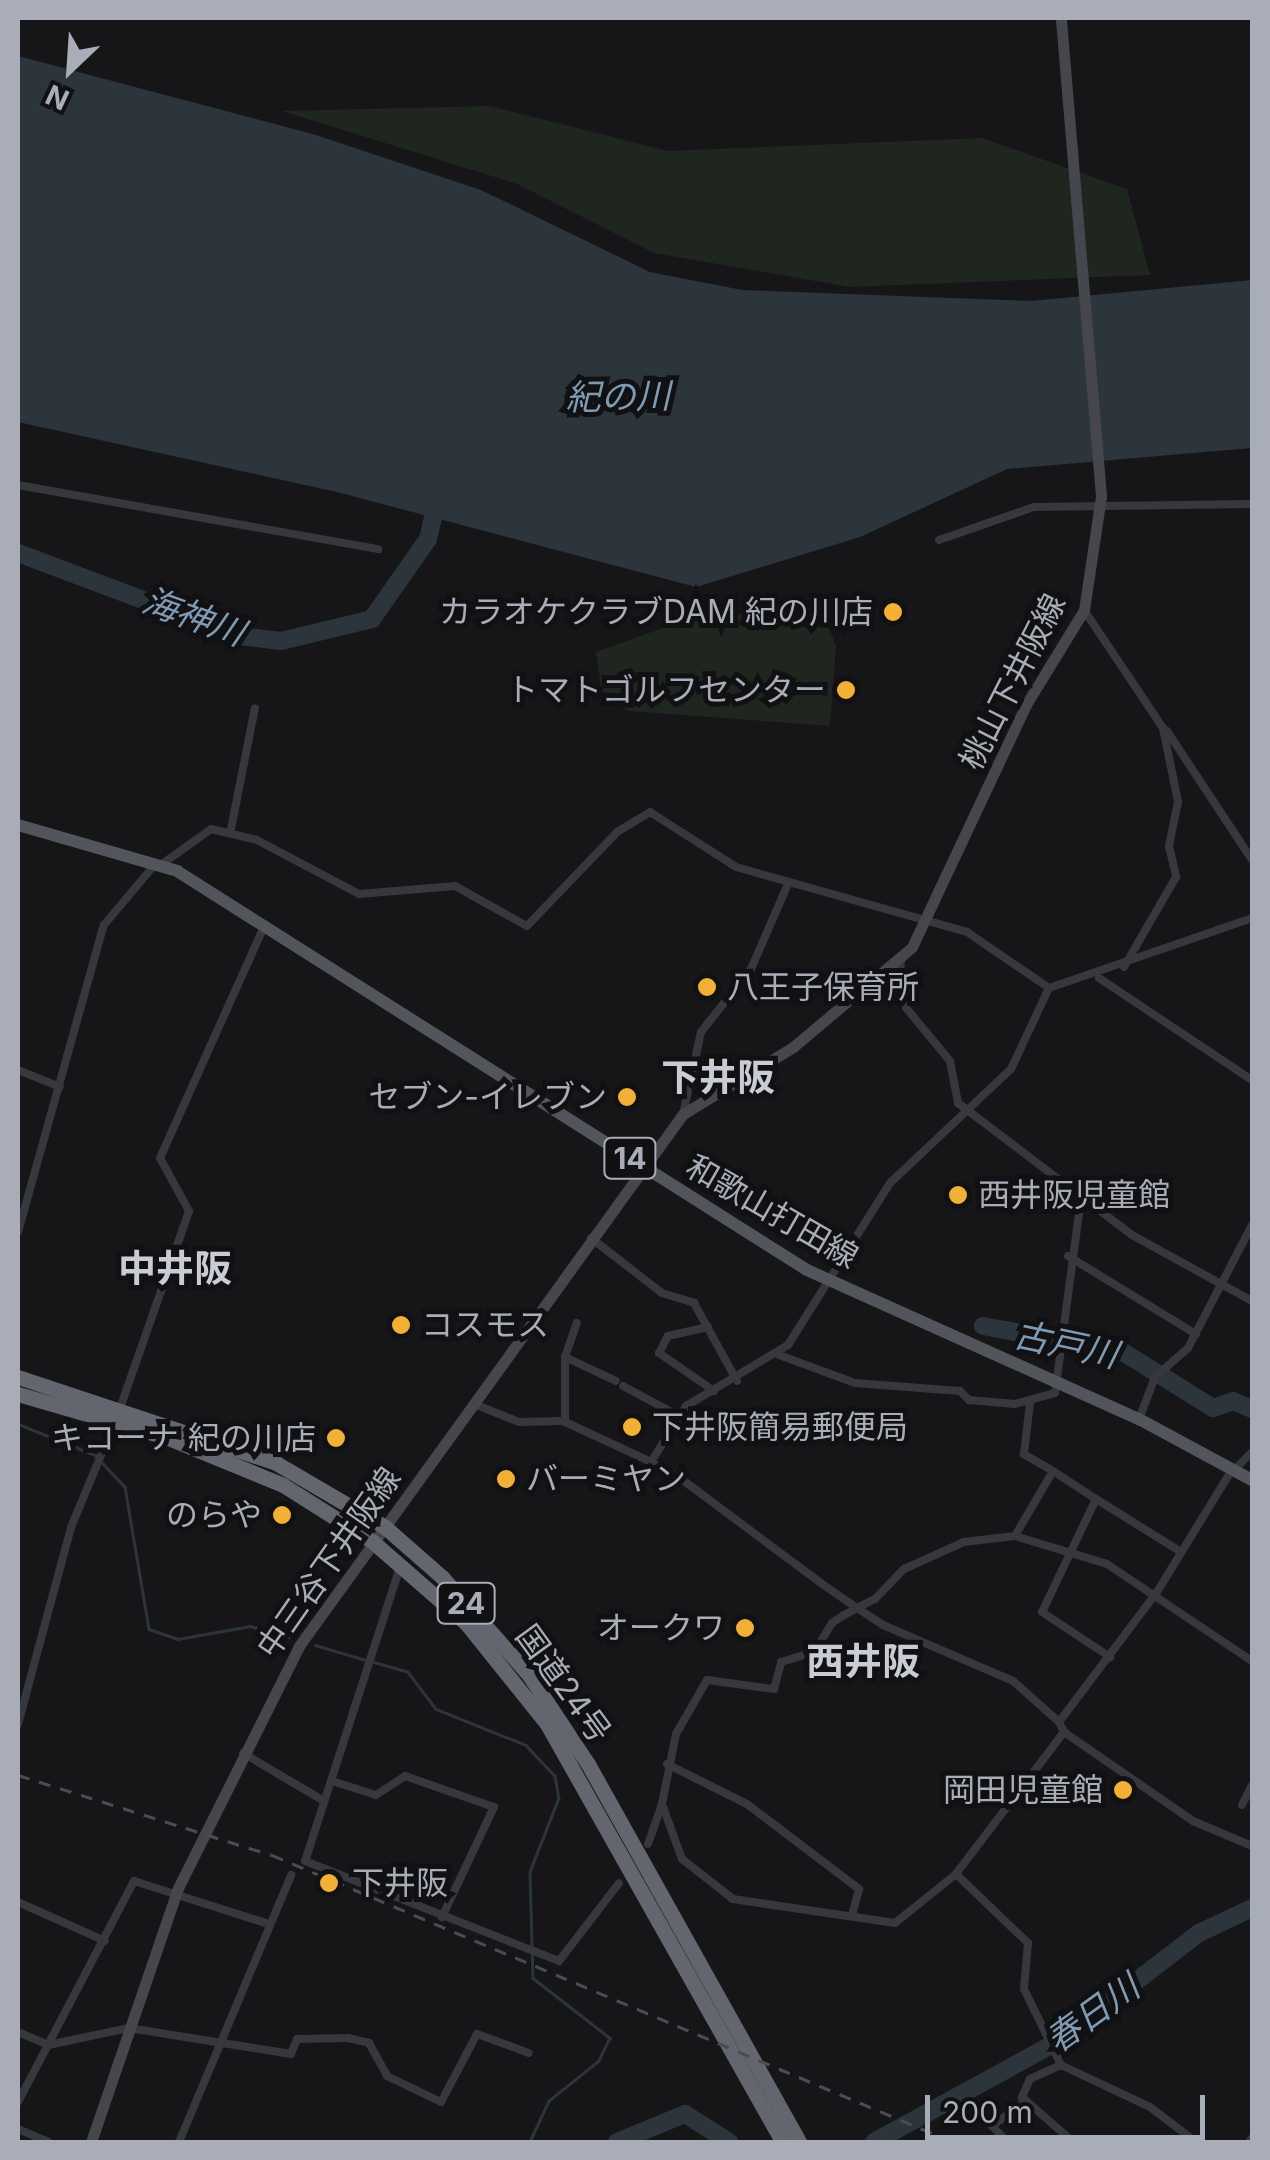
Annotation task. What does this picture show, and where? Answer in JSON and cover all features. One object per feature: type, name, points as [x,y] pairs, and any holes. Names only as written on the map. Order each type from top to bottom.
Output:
[{"type":"highway","name":"国道24号","points":[[18,1376],[120,1406],[259,1456],[385,1528],[529,1675],[800,2142]]},
{"type":"highway","name":"国道24号","points":[[18,1394],[240,1466],[373,1542],[466,1623],[546,1724],[783,2142]]},
{"type":"main road","name":"桃山下井阪線","points":[[646,1169],[683,1114],[794,1047],[901,959],[929,918],[1019,720],[1084,610],[1101,501],[1061,18]]},
{"type":"main road","name":"和歌山打田線","points":[[18,826],[159,864],[265,924],[646,1169],[828,1280],[1140,1418],[1252,1480]]},
{"type":"main road","name":"中三谷下井阪線","points":[[91,2142],[178,1888],[299,1646],[590,1238],[646,1169]]},
{"type":"street","points":[[18,486],[378,549]]},
{"type":"street","points":[[939,540],[1034,507],[1101,501],[1252,504]]},
{"type":"street","points":[[1084,610],[1252,860]]},
{"type":"street","points":[[230,834],[255,708]]},
{"type":"street","points":[[1124,967],[1176,876],[1169,846],[1178,802],[1163,728]]},
{"type":"street","points":[[18,1232],[104,924],[159,864],[202,831],[230,834],[359,894],[454,886],[527,926],[617,832],[650,812],[736,868],[929,918],[990,944],[1049,988],[1099,978],[1252,918]]},
{"type":"street","points":[[683,1114],[701,1032],[751,968],[788,884]]},
{"type":"street","points":[[18,1724],[71,1527],[120,1406],[189,1212],[160,1158],[265,924]]},
{"type":"street","points":[[901,959],[898,998],[950,1062],[967,1110],[1080,1197],[1252,1301]]},
{"type":"street","points":[[1099,978],[1252,1080]]},
{"type":"street","points":[[651,1462],[679,1416],[778,1355],[890,1184],[1011,1069],[1049,988]]},
{"type":"street","points":[[18,1070],[60,1088]]},
{"type":"street","points":[[778,1355],[855,1384],[1030,1402],[1060,1384],[1068,1256],[1080,1197]]},
{"type":"street","points":[[1140,1418],[1155,1377],[1196,1334],[1219,1279],[1252,1225]]},
{"type":"street","points":[[590,1238],[662,1293],[690,1300],[737,1382]]},
{"type":"street","points":[[1068,1256],[1196,1334]]},
{"type":"street","points":[[565,1422],[565,1357],[577,1322]]},
{"type":"street","points":[[708,1327],[668,1336],[659,1353],[714,1392]]},
{"type":"street","points":[[565,1357],[679,1416]]},
{"type":"street","points":[[1030,1402],[1024,1454],[1181,1552]]},
{"type":"street","points":[[474,1404],[519,1422],[565,1422],[651,1462],[857,1608],[1013,1682],[1059,1722],[1064,1732],[1193,1821],[1252,1846]]},
{"type":"street","points":[[1059,1722],[1157,1592],[1234,1468],[1252,1452]]},
{"type":"street","points":[[1015,1536],[1053,1471]]},
{"type":"street","points":[[1096,1499],[1042,1612],[1110,1656]]},
{"type":"street","points":[[648,1844],[662,1804],[667,1764],[707,1680],[774,1688],[781,1662],[814,1652],[825,1630],[904,1569],[964,1542],[1015,1536],[1072,1552],[1157,1592],[1252,1661]]},
{"type":"street","points":[[401,1564],[366,1655],[306,1861],[558,1961],[619,1883]]},
{"type":"street","points":[[662,1804],[682,1859],[719,1893],[853,1912],[895,1923],[956,1874],[1064,1732]]},
{"type":"street","points":[[243,1753],[324,1801]]},
{"type":"street","points":[[667,1764],[747,1804],[859,1890],[853,1912]]},
{"type":"street","points":[[332,1780],[376,1796],[405,1776],[494,1807],[442,1917]]},
{"type":"street","points":[[1242,1806],[1252,1788]]},
{"type":"street","points":[[956,1874],[1028,1942],[1021,1977],[1059,2062],[1150,2107],[1182,2141],[1196,2142]]},
{"type":"street","points":[[180,2142],[291,1875]]},
{"type":"street","points":[[18,2102],[134,1881],[178,1888],[269,1924]]},
{"type":"street","points":[[18,1902],[105,1941]]},
{"type":"street","points":[[18,2032],[48,2044],[129,2028],[226,2039],[291,2054],[297,2039],[368,2043],[387,2076],[441,2102],[478,2034],[529,2053]]},
{"type":"street","points":[[1008,2142],[992,2126],[1024,2102],[1030,2079],[1059,2062]]},
{"type":"street","points":[[1024,2102],[1072,2142]]},
{"type":"street","points":[[18,2129],[48,2142]]},
{"type":"shaded area","points":[[489,106],[668,151],[982,138],[1127,189],[1150,275],[850,287],[654,253],[517,184],[282,111]]},
{"type":"shaded area","points":[[702,614],[824,615],[836,646],[830,726],[629,711],[602,695],[596,652]]},
{"type":"water","name":"紀の川","points":[[18,56],[316,135],[481,190],[650,272],[742,290],[1031,301],[1252,280],[1252,448],[1007,469],[860,537],[696,587],[337,492],[18,422]]},
{"type":"waterway","name":"海神川","points":[[18,553],[239,636],[281,641],[372,619],[428,539],[438,497]]},
{"type":"waterway","name":"古戸川","points":[[983,1326],[1123,1352],[1213,1408],[1233,1401],[1252,1409]]},
{"type":"waterway","points":[[18,1424],[95,1455],[125,1487],[149,1629],[178,1639],[250,1626],[288,1637]]},
{"type":"waterway","points":[[315,1645],[366,1660]]},
{"type":"waterway","points":[[374,1662],[408,1672],[436,1709],[526,1745],[555,1776],[559,1798],[530,1872],[533,1978],[610,2038],[599,2061],[549,2101],[530,2142]]},
{"type":"waterway","name":"春日川","points":[[874,2142],[1060,2040],[1199,1933],[1252,1908]]},
{"type":"waterway","name":"春日川","points":[[617,2142],[685,2114],[729,2142]]},
{"type":"railway","points":[[18,1775],[272,1855],[953,2142]]},
{"type":"place","name":"カラオケクラブDAM 紀の川店","points":[[893,612]]},
{"type":"place","name":"トマトゴルフセンター","points":[[846,690]]},
{"type":"place","name":"八王子保育所","points":[[707,987]]},
{"type":"place","name":"セブン-イレブン","points":[[627,1097]]},
{"type":"place","name":"西井阪児童館","points":[[958,1195]]},
{"type":"place","name":"コスモス","points":[[401,1325]]},
{"type":"place","name":"下井阪簡易郵便局","points":[[632,1427]]},
{"type":"place","name":"キコーナ 紀の川店","points":[[336,1438]]},
{"type":"place","name":"バーミヤン","points":[[506,1479]]},
{"type":"place","name":"のらや","points":[[282,1515]]},
{"type":"place","name":"オークワ","points":[[745,1628]]},
{"type":"place","name":"岡田児童館","points":[[1123,1790]]},
{"type":"place","name":"下井阪","points":[[329,1883]]},
{"type":"district","name":"下井阪","points":[[718,1078]]},
{"type":"district","name":"中井阪","points":[[175,1269]]},
{"type":"district","name":"西井阪","points":[[863,1662]]}]
